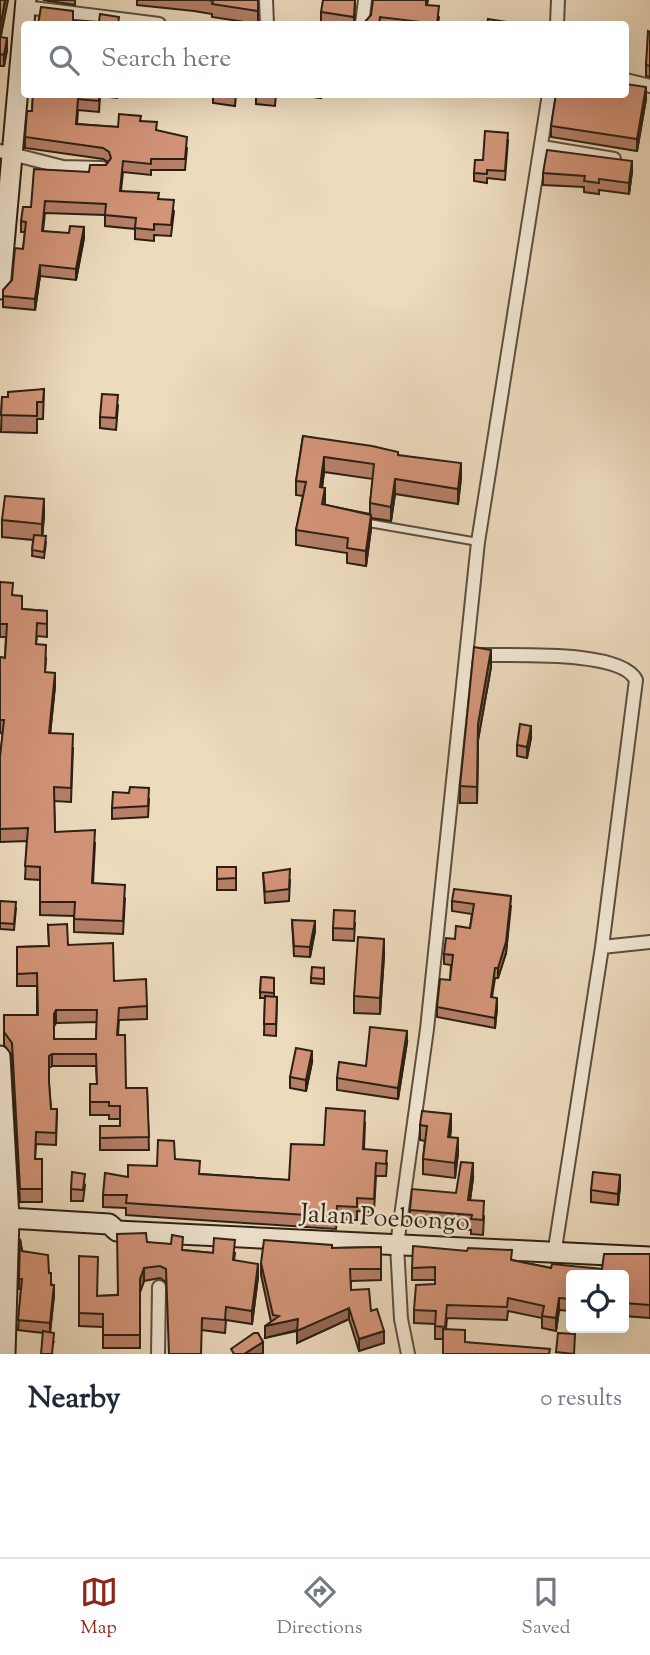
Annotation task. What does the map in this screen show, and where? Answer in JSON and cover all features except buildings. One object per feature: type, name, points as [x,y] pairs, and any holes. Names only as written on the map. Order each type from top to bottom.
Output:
[{"type":"main road","points":[[24,21],[26,3]]},
{"type":"main road","points":[[0,289],[7,152],[21,42]]},
{"type":"main road","points":[[0,1056],[5,1354]]},
{"type":"main road","name":"Jalan Poebongo","points":[[4,1224],[109,1224],[117,1231],[554,1255],[650,1257]]},
{"type":"street","points":[[266,0],[267,21]]},
{"type":"street","points":[[362,21],[365,0]]},
{"type":"street","points":[[557,21],[558,0]]},
{"type":"street","points":[[26,3],[140,21]]},
{"type":"street","points":[[629,81],[650,86]]},
{"type":"street","points":[[408,1354],[401,1320],[397,1245],[427,1029],[478,542],[548,98]]},
{"type":"street","points":[[542,147],[627,161]]},
{"type":"street","points":[[7,152],[63,167],[102,168]]},
{"type":"street","points":[[466,654],[592,660],[621,666],[634,674],[636,680],[602,947],[554,1255]]},
{"type":"street","points":[[602,947],[650,942]]},
{"type":"street","points":[[158,1354],[159,1287]]},
{"type":"lane","points":[[351,520],[478,542]]}]
